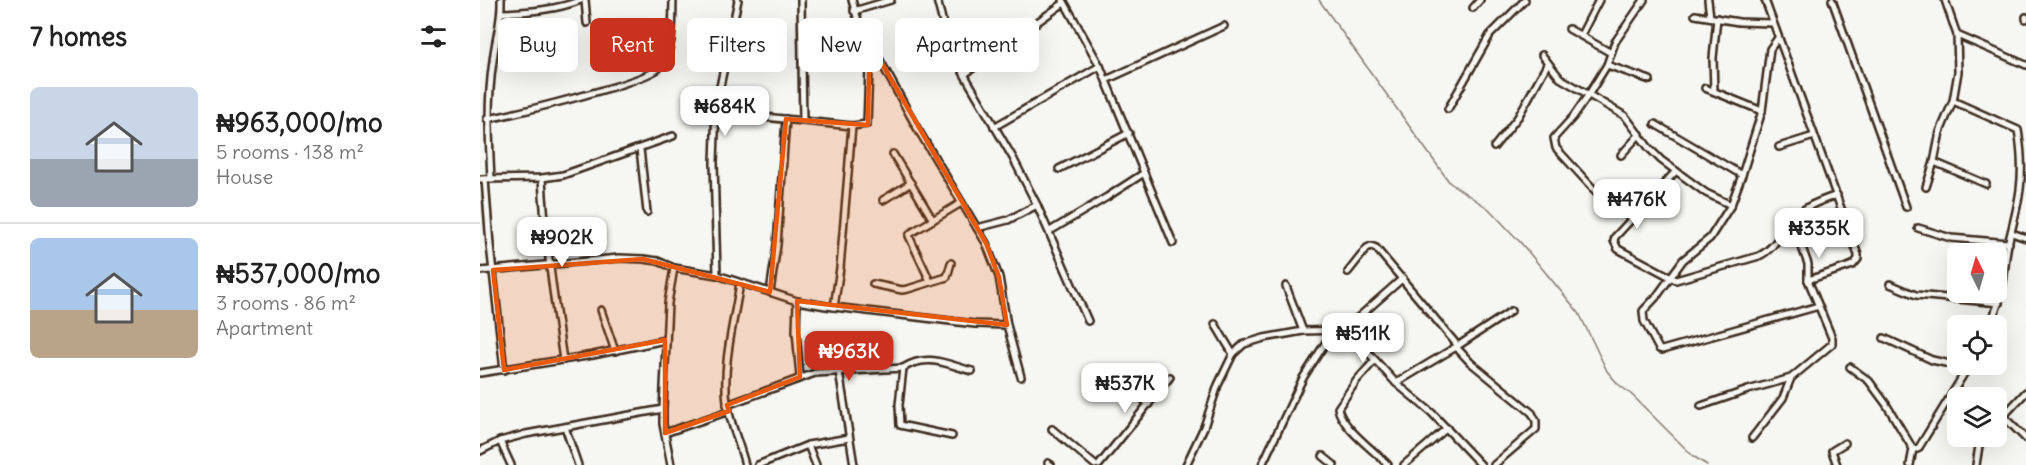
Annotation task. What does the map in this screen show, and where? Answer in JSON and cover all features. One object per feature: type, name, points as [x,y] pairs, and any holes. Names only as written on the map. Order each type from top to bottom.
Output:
[{"type":"street","points":[[501,0],[493,60],[485,179],[504,370]]},
{"type":"street","points":[[501,13],[551,8],[583,0],[587,23]]},
{"type":"street","points":[[488,119],[517,114],[629,81],[655,71],[668,52],[672,37],[673,0]]},
{"type":"street","points":[[717,275],[715,116],[738,0]]},
{"type":"street","points":[[801,0],[803,121]]},
{"type":"street","points":[[852,0],[856,18]]},
{"type":"street","points":[[854,11],[891,0]]},
{"type":"street","points":[[937,0],[950,50],[1013,158],[1050,231],[1089,321]]},
{"type":"street","points":[[1473,8],[1480,0]]},
{"type":"street","points":[[1448,109],[1490,35],[1526,0]]},
{"type":"street","points":[[1581,35],[1599,0]]},
{"type":"street","points":[[1598,194],[1554,143],[1557,134],[1573,117],[1589,94],[1606,65],[1615,42],[1644,0]]},
{"type":"street","points":[[1708,0],[1713,17],[1714,91]]},
{"type":"street","points":[[1765,0],[1837,195],[1858,259],[1853,265],[1808,280]]},
{"type":"street","points":[[1832,0],[1906,207]]},
{"type":"street","points":[[1926,187],[1940,132],[1953,101],[1958,72],[1957,36],[1945,0]]},
{"type":"street","points":[[965,74],[1064,1],[1101,66],[1173,243]]},
{"type":"street","points":[[1695,15],[1739,22],[1772,23]]},
{"type":"street","points":[[1106,80],[1224,26]]},
{"type":"street","points":[[1569,29],[1611,53]]},
{"type":"street","points":[[1957,36],[2026,65]]},
{"type":"street","points":[[1778,38],[1770,49],[1762,111],[1731,205],[1710,238],[1683,260],[1643,311],[1644,321],[1659,349],[1662,350],[1819,306]]},
{"type":"street","points":[[1542,55],[1560,78],[1625,116],[1649,148],[1676,171],[1706,193],[1731,205]]},
{"type":"street","points":[[1494,147],[1518,117],[1548,63]]},
{"type":"street","points":[[1606,65],[1650,80]]},
{"type":"street","points":[[883,66],[917,128],[986,243],[999,277],[1007,325],[1021,377]]},
{"type":"street","points":[[994,127],[1101,66]]},
{"type":"street","points":[[754,116],[852,126],[867,124],[869,72]]},
{"type":"street","points":[[1705,88],[1762,111]]},
{"type":"street","points":[[1953,101],[2018,130],[2024,145],[2023,183],[2013,233],[2007,250]]},
{"type":"street","points":[[770,292],[777,245],[786,119]]},
{"type":"street","points":[[1655,124],[1742,175]]},
{"type":"street","points":[[834,307],[840,268],[852,126]]},
{"type":"street","points":[[1059,169],[1129,133]]},
{"type":"street","points":[[1621,155],[1640,134]]},
{"type":"street","points":[[485,179],[542,178],[563,175],[673,136]]},
{"type":"street","points":[[1779,147],[1815,136]]},
{"type":"street","points":[[640,149],[647,212]]},
{"type":"street","points":[[892,154],[933,220]]},
{"type":"street","points":[[1934,162],[1986,184]]},
{"type":"street","points":[[1676,171],[1615,237],[1614,241],[1618,249],[1676,280],[1759,256],[1770,249],[1792,220],[1807,207],[1837,195]]},
{"type":"street","points":[[1050,231],[1107,198],[1144,173]]},
{"type":"street","points":[[542,178],[553,301],[563,360]]},
{"type":"street","points":[[883,200],[911,183]]},
{"type":"street","points":[[930,281],[909,236],[961,203]]},
{"type":"street","points":[[977,228],[1008,220],[1037,205]]},
{"type":"street","points":[[1701,406],[1791,378],[1832,344],[1832,338],[1808,280],[1808,264],[1792,220]]},
{"type":"street","points":[[1918,228],[1951,238],[2008,243]]},
{"type":"street","points":[[2013,233],[2026,238]]},
{"type":"street","points":[[1348,272],[1367,248],[1373,246],[1403,278],[1470,363],[1532,413],[1536,421],[1536,429],[1494,465]]},
{"type":"street","points":[[480,271],[619,258],[658,261],[674,268],[717,275],[797,301],[975,324],[1007,325]]},
{"type":"street","points":[[873,284],[902,291],[947,277],[951,262]]},
{"type":"street","points":[[671,465],[663,409],[665,340],[674,268]]},
{"type":"street","points":[[1186,465],[1204,427],[1218,385],[1233,354],[1244,344],[1303,331],[1344,330],[1403,278]]},
{"type":"street","points":[[741,283],[727,368],[728,408],[745,465]]},
{"type":"street","points":[[1890,284],[1916,295],[1947,298]]},
{"type":"street","points":[[1286,286],[1303,331]]},
{"type":"street","points":[[797,301],[796,331],[800,377]]},
{"type":"street","points":[[1994,315],[1999,303]]},
{"type":"street","points":[[601,309],[615,351]]},
{"type":"street","points":[[1396,382],[1511,311]]},
{"type":"street","points":[[1215,324],[1233,354]]},
{"type":"street","points":[[1344,330],[1355,338],[1396,382],[1447,428],[1481,465]]},
{"type":"street","points":[[1262,465],[1303,378],[1333,331]]},
{"type":"street","points":[[1884,338],[1932,360],[1947,362]]},
{"type":"street","points":[[480,374],[665,340]]},
{"type":"street","points":[[665,433],[800,377],[822,372],[903,368],[911,363],[928,359],[972,371]]},
{"type":"street","points":[[1375,360],[1357,380],[1338,408],[1342,417],[1358,436],[1388,465]]},
{"type":"street","points":[[1850,367],[1869,381],[1886,404],[1913,449],[1910,465]]},
{"type":"street","points":[[903,368],[899,405],[900,425],[952,436]]},
{"type":"street","points":[[839,371],[854,465]]},
{"type":"street","points":[[1913,449],[1918,449],[1963,375]]},
{"type":"street","points":[[1052,429],[1097,465],[1170,377]]},
{"type":"street","points":[[1117,378],[1149,404]]},
{"type":"street","points":[[1752,438],[1784,398],[1791,378]]},
{"type":"street","points":[[2007,414],[2026,392]]},
{"type":"street","points":[[480,451],[500,441],[663,409]]},
{"type":"street","points":[[2007,420],[2026,439]]},
{"type":"street","points":[[565,428],[578,465]]},
{"type":"street","points":[[1404,465],[1447,428]]},
{"type":"street","points":[[758,465],[808,445],[849,438]]},
{"type":"street","points":[[500,441],[511,465]]},
{"type":"street","points":[[1837,465],[1832,451],[1845,442]]},
{"type":"street","points":[[808,445],[816,465]]},
{"type":"street","points":[[1976,465],[1978,447]]},
{"type":"street","points":[[1323,456],[1334,465]]},
{"type":"highlighted area","points":[[876,53],[986,243],[999,277],[1007,325],[797,301],[800,377],[727,405],[729,411],[665,433],[665,340],[504,370],[493,270],[643,259],[770,292],[786,119],[868,125],[869,69]]},
{"type":"waterway","points":[[1319,0],[1450,183],[1489,209],[1521,243],[1579,313],[1607,371],[1693,456],[1707,465]]}]
